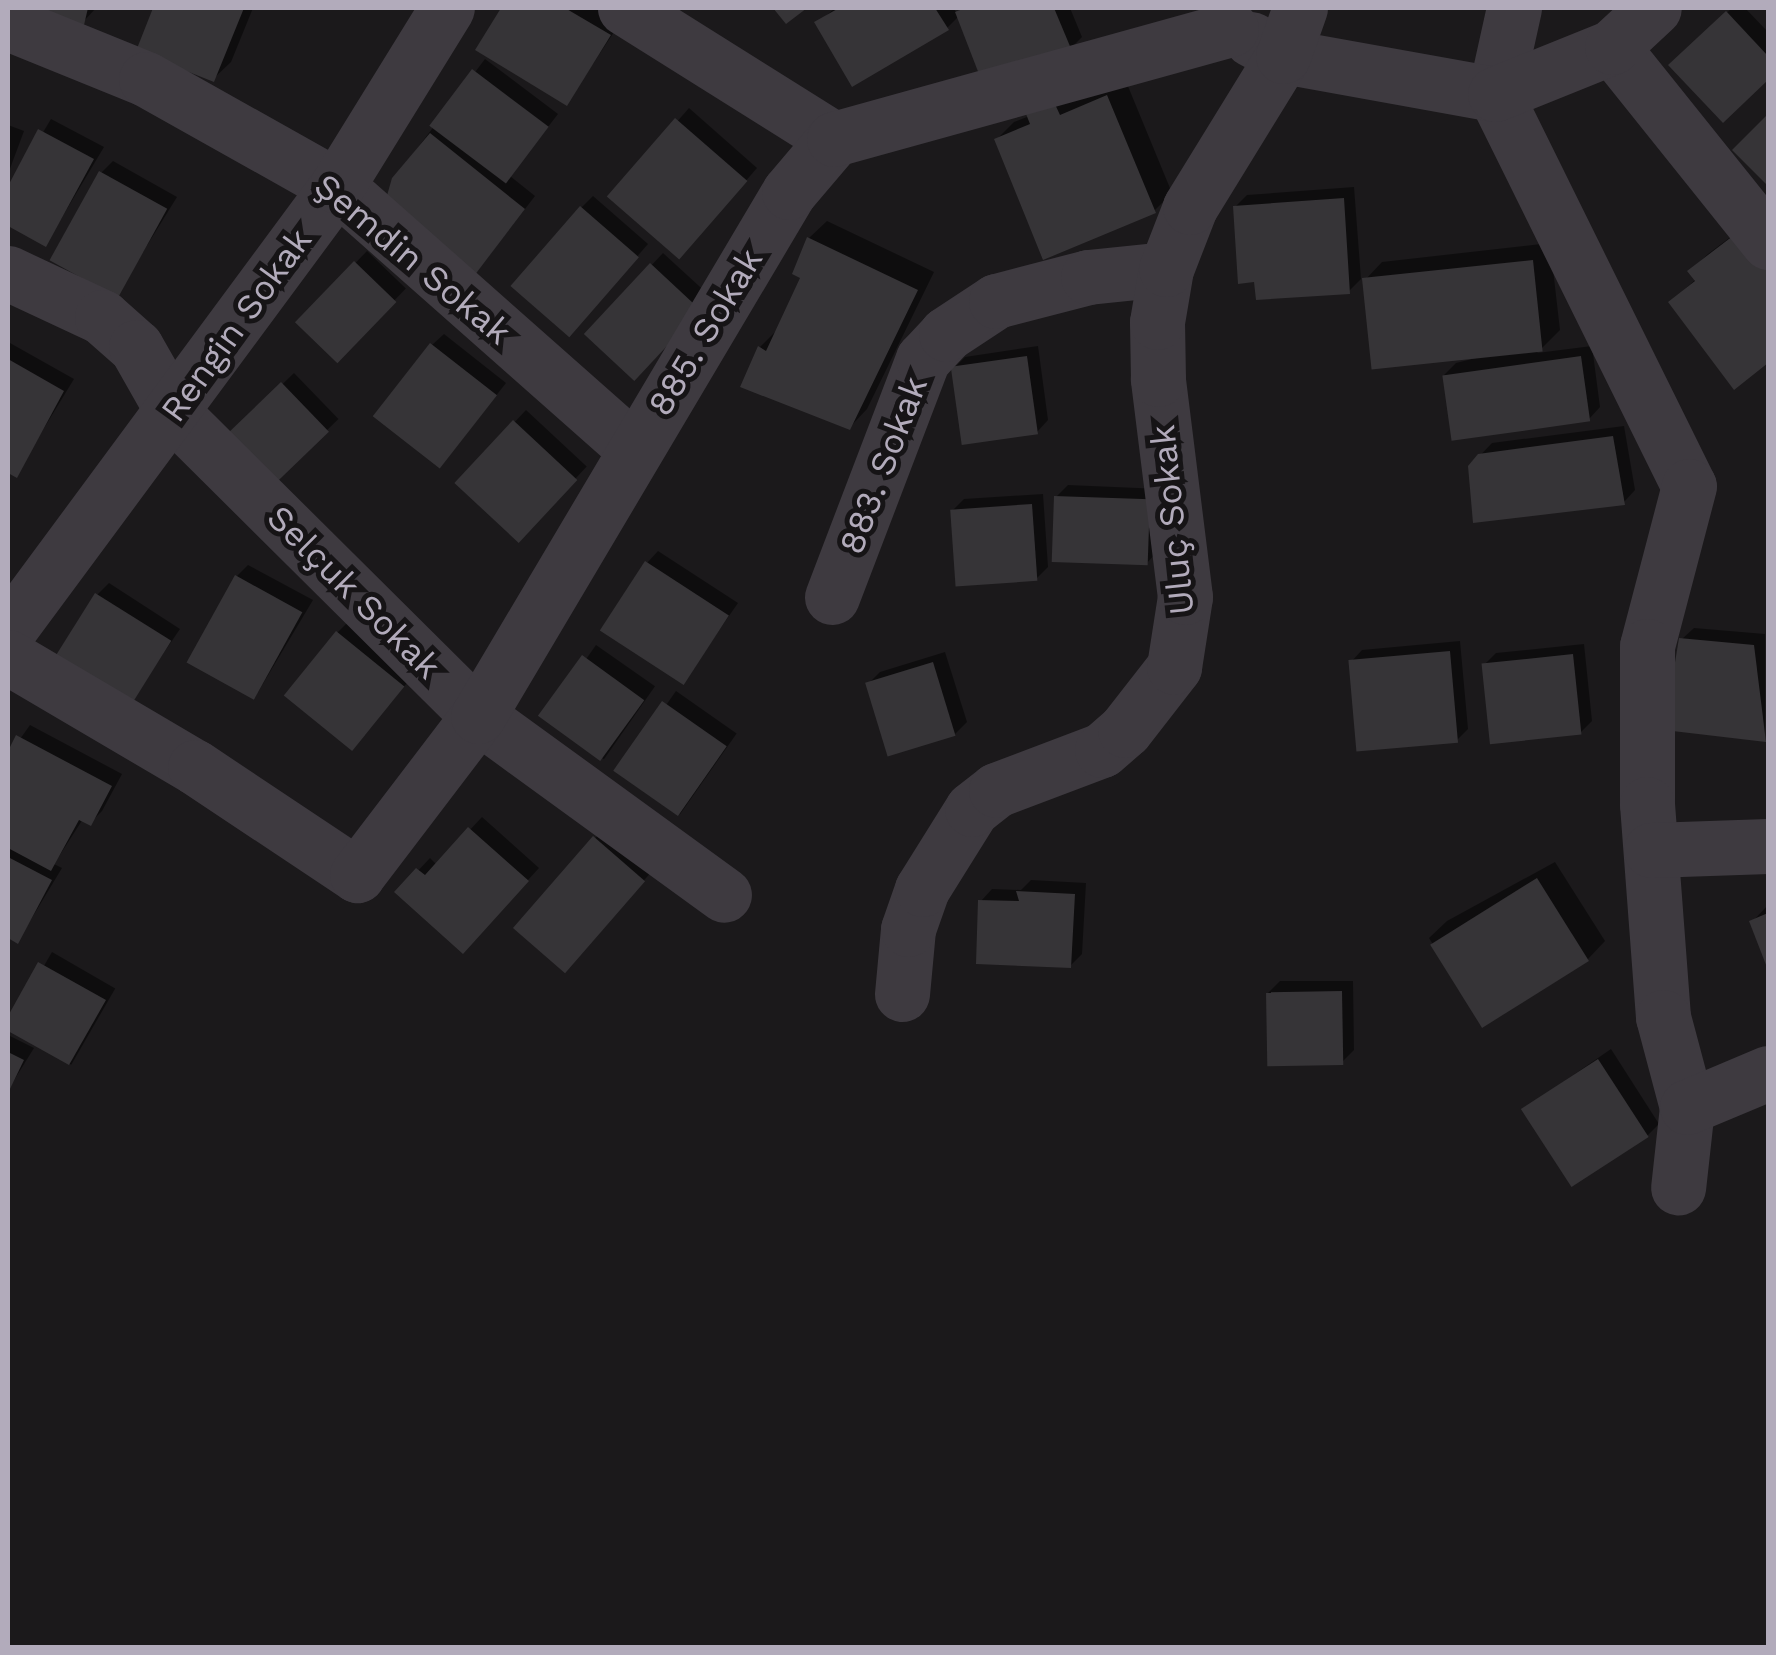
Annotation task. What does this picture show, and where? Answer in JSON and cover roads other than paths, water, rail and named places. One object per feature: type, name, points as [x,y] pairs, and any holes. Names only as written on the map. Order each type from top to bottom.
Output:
[{"type":"street","name":"Rengin Sokak","points":[[8,631],[174,414],[336,186],[448,8]]},
{"type":"street","points":[[626,8],[834,139],[1207,18],[1291,32],[1495,94],[1612,48],[1654,8]]},
{"type":"street","points":[[1514,8],[1495,94],[1689,486],[1647,646],[1651,850],[1663,1017],[1688,1107],[1678,1188]]},
{"type":"street","name":"Şemdin Sokak","points":[[8,22],[146,79],[336,186],[635,450]]},
{"type":"street","name":"Uluç Sokak","points":[[902,994],[908,929],[922,889],[972,809],[996,790],[1102,750],[1126,730],[1174,667],[1185,597],[1158,379],[1157,322],[1166,268],[1190,207],[1291,32]]},
{"type":"street","points":[[1612,48],[1768,242]]},
{"type":"street","name":"885. Sokak","points":[[8,657],[195,767],[357,875],[478,716],[789,192],[834,139]]},
{"type":"street","name":"883. Sokak","points":[[832,596],[923,358],[946,334],[996,301],[1088,277],[1166,268]]},
{"type":"street","name":"Selçuk Sokak","points":[[8,273],[102,316],[136,346],[174,414],[478,716],[724,896]]},
{"type":"street","points":[[1651,850],[1768,846]]},
{"type":"street","points":[[1688,1107],[1768,1073]]}]
